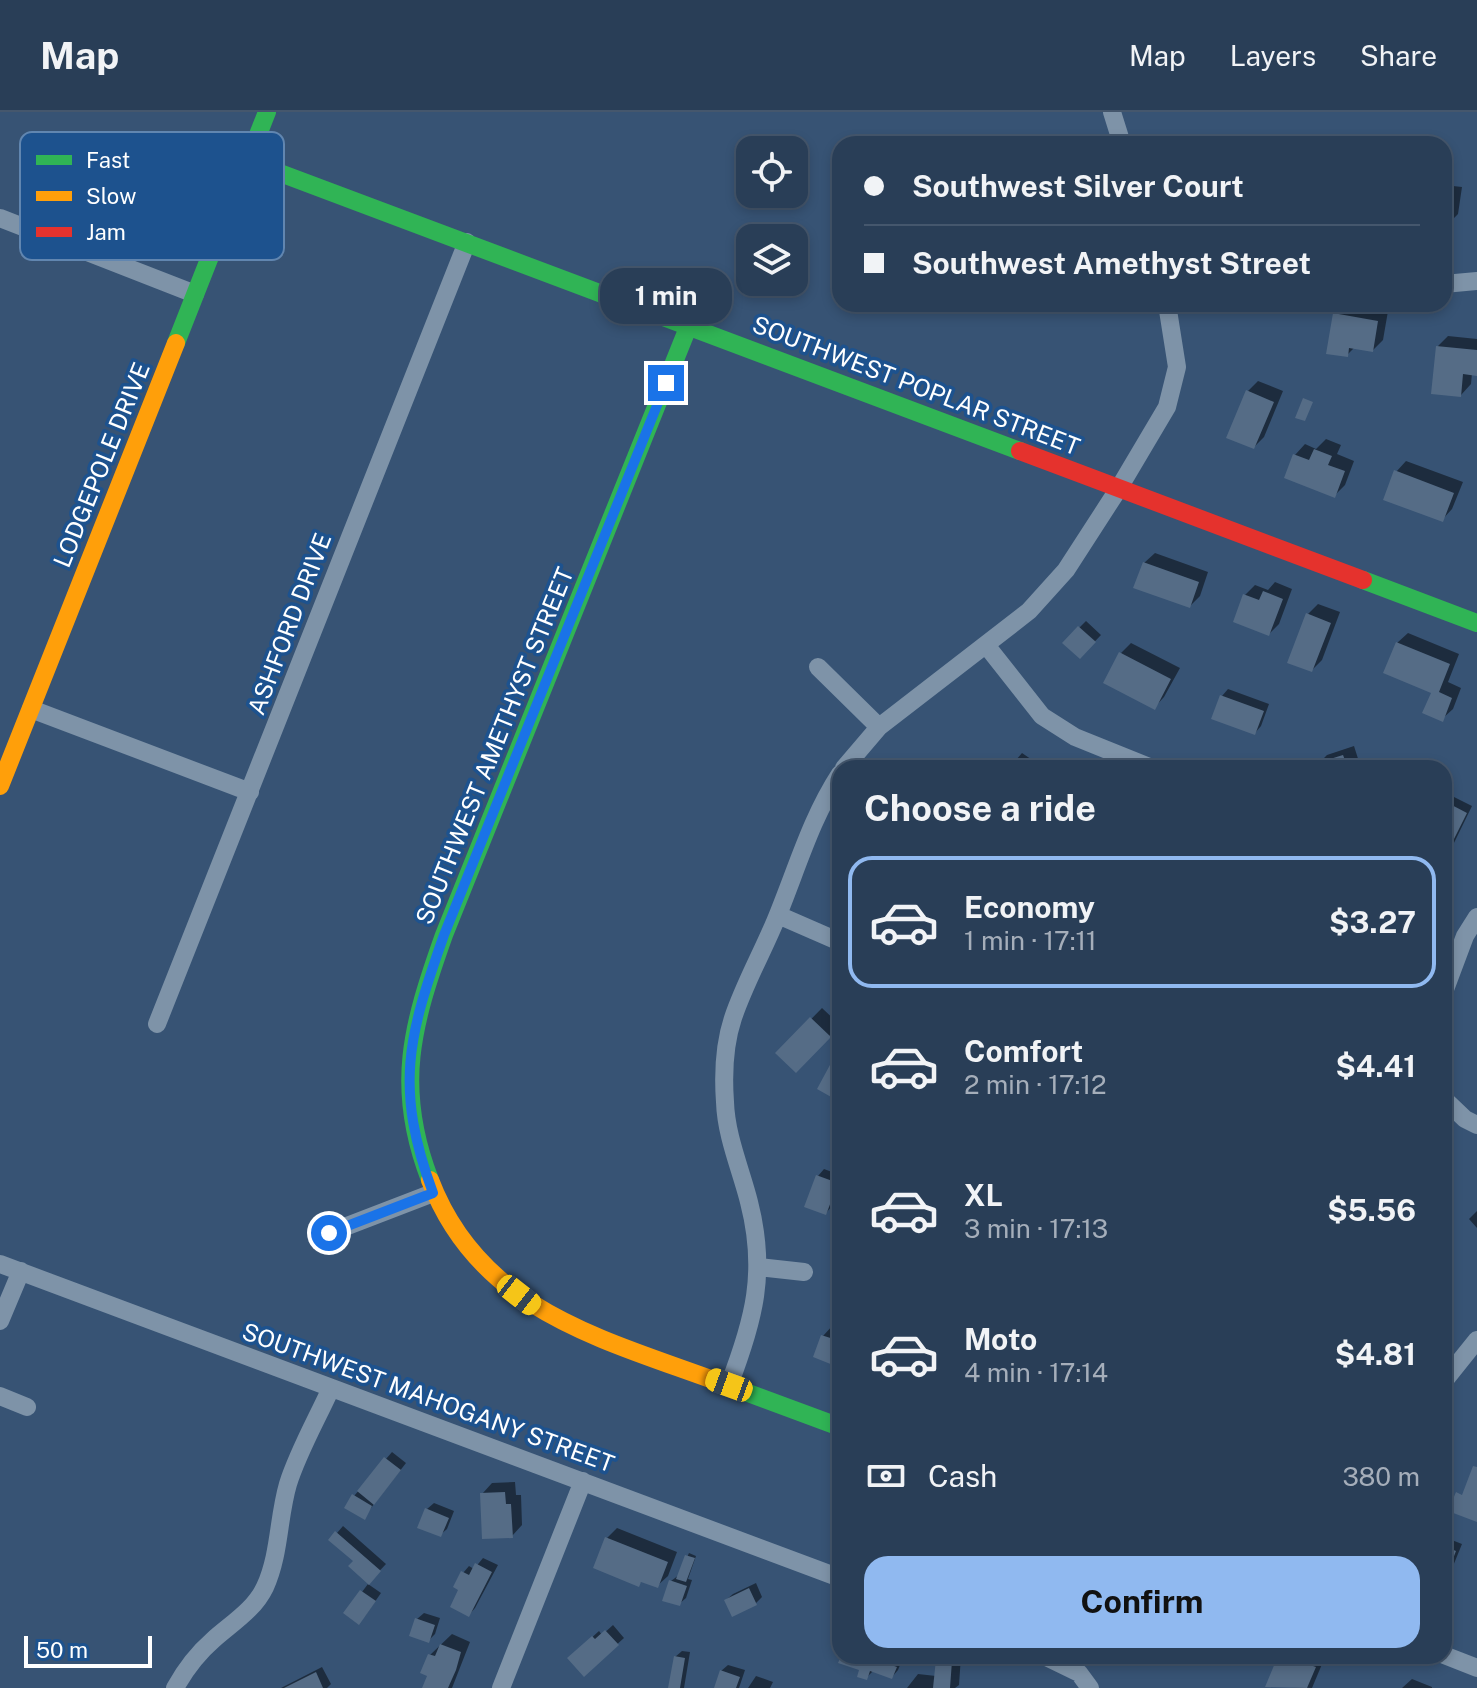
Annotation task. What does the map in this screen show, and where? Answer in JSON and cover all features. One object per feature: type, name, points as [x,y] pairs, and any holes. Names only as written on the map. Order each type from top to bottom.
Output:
[{"type":"street","name":"LODGEPOLE DRIVE","points":[[259,132],[267,112]]},
{"type":"street","points":[[1112,112],[1120,136]]},
{"type":"street","name":"SOUTHWEST POPLAR STREET","points":[[284,174],[1477,623]]},
{"type":"street","points":[[0,218],[20,226]]},
{"type":"street","name":"ASHFORD DRIVE","points":[[157,1024],[467,242]]},
{"type":"street","points":[[108,260],[195,294]]},
{"type":"street","name":"LODGEPOLE DRIVE","points":[[0,786],[209,260]]},
{"type":"street","points":[[1452,283],[1477,281]]},
{"type":"street","points":[[851,760],[879,727],[1029,611],[1066,570],[1157,427],[1174,386],[1177,367],[1169,312]]},
{"type":"street","name":"SOUTHWEST AMETHYST STREET","points":[[689,325],[444,935],[412,1039],[408,1078],[411,1118],[433,1193],[451,1223],[473,1253],[503,1283],[534,1307],[598,1338],[832,1424]]},
{"type":"street","points":[[986,645],[1042,716],[1075,737],[1132,760]]},
{"type":"street","points":[[818,667],[879,727]]},
{"type":"street","points":[[31,709],[250,792]]},
{"type":"street","points":[[729,1385],[754,1309],[759,1267],[756,1234],[725,1107],[726,1048],[733,1018],[778,915],[809,831],[832,786]]},
{"type":"street","points":[[778,915],[832,939]]},
{"type":"street","points":[[1452,971],[1465,936],[1477,917]]},
{"type":"street","points":[[1452,1107],[1477,1125]]},
{"type":"street","points":[[329,1233],[433,1193]]},
{"type":"street","name":"SOUTHWEST MAHOGANY STREET","points":[[0,1264],[832,1575]]},
{"type":"street","points":[[759,1267],[804,1272]]},
{"type":"street","points":[[0,1321],[21,1271]]},
{"type":"street","points":[[1452,1371],[1477,1340]]},
{"type":"street","points":[[175,1688],[185,1670],[211,1641],[248,1611],[264,1589],[276,1556],[289,1482],[331,1388]]},
{"type":"street","points":[[0,1396],[27,1407]]},
{"type":"street","points":[[501,1688],[583,1481]]},
{"type":"street","points":[[1452,1658],[1477,1668]]},
{"type":"street","points":[[1060,1664],[1079,1673],[1090,1688]]},
{"type":"building","points":[[1333,313],[1378,321],[1373,352],[1349,348],[1348,357],[1326,354]]},
{"type":"building","points":[[1436,346],[1477,350],[1477,376],[1463,374],[1461,397],[1431,394]]},
{"type":"building","points":[[1246,390],[1274,402],[1254,449],[1226,438]]},
{"type":"building","points":[[1303,398],[1313,402],[1305,421],[1295,418]]},
{"type":"building","points":[[1314,449],[1332,456],[1328,465],[1345,471],[1335,498],[1284,478],[1293,454],[1309,460]]},
{"type":"building","points":[[1394,470],[1454,493],[1443,522],[1383,500]]},
{"type":"building","points":[[1143,562],[1199,582],[1190,608],[1133,588]]},
{"type":"building","points":[[1263,591],[1283,599],[1269,636],[1233,622],[1243,594],[1259,600]]},
{"type":"building","points":[[1306,613],[1331,623],[1312,672],[1287,663]]},
{"type":"building","points":[[1078,626],[1096,642],[1080,659],[1062,643]]},
{"type":"building","points":[[1396,642],[1450,664],[1439,692],[1452,698],[1443,722],[1422,713],[1431,693],[1383,673]]},
{"type":"building","points":[[1119,652],[1171,679],[1155,710],[1103,683]]},
{"type":"building","points":[[1220,695],[1264,711],[1255,735],[1211,719]]},
{"type":"building","points":[[1343,755],[1345,760],[1327,760]]},
{"type":"building","points":[[1452,805],[1467,813],[1452,843]]},
{"type":"building","points":[[810,1017],[831,1037],[796,1073],[775,1053]]},
{"type":"building","points":[[831,1063],[832,1064],[832,1097],[817,1089]]},
{"type":"building","points":[[816,1175],[832,1181],[832,1199],[826,1215],[804,1207]]},
{"type":"building","points":[[821,1335],[832,1338],[832,1365],[813,1357]]},
{"type":"building","points":[[384,1457],[401,1470],[374,1505],[357,1491]]},
{"type":"building","points":[[1473,1466],[1477,1467],[1477,1522],[1452,1513],[1456,1492],[1462,1495]]},
{"type":"building","points":[[505,1492],[506,1504],[511,1504],[513,1538],[482,1539],[480,1493]]},
{"type":"building","points":[[352,1494],[372,1506],[365,1520],[344,1508]]},
{"type":"building","points":[[425,1508],[449,1518],[441,1537],[417,1528]]},
{"type":"building","points":[[335,1531],[381,1571],[369,1585],[348,1566],[353,1561],[328,1540]]},
{"type":"building","points":[[605,1537],[668,1562],[658,1588],[641,1582],[639,1587],[593,1568]]},
{"type":"building","points":[[685,1555],[695,1558],[686,1582],[676,1579]]},
{"type":"building","points":[[475,1563],[492,1572],[469,1617],[450,1607],[458,1590],[453,1587],[461,1571],[469,1575]]},
{"type":"building","points":[[669,1580],[687,1586],[680,1606],[662,1601]]},
{"type":"building","points":[[749,1588],[757,1605],[732,1617],[724,1600]]},
{"type":"building","points":[[360,1590],[376,1601],[359,1625],[343,1613]]},
{"type":"building","points":[[415,1618],[435,1625],[429,1643],[409,1636]]},
{"type":"building","points":[[605,1630],[619,1645],[584,1677],[567,1658],[592,1636],[595,1639]]},
{"type":"building","points":[[440,1644],[461,1652],[456,1670],[448,1688],[422,1688],[427,1676],[420,1673],[428,1654],[435,1656]]},
{"type":"building","points":[[674,1656],[685,1658],[680,1688],[668,1688]]},
{"type":"building","points":[[841,1664],[889,1664],[897,1667],[892,1679],[870,1671],[867,1680],[857,1677],[859,1670]]},
{"type":"building","points":[[935,1664],[952,1664],[950,1688],[933,1688]]},
{"type":"building","points":[[1275,1664],[1316,1667],[1307,1688],[1265,1687]]},
{"type":"building","points":[[720,1670],[740,1677],[736,1688],[714,1688]]},
{"type":"building","points":[[316,1672],[323,1688],[284,1688]]},
{"type":"traffic: fast","points":[[259,132],[267,112]]},
{"type":"traffic: fast","points":[[284,175],[1020,451]]},
{"type":"traffic: fast","points":[[176,343],[209,260]]},
{"type":"traffic: fast","points":[[430,1180],[412,1115],[410,1085],[416,1028],[423,998],[444,935],[689,325]]},
{"type":"traffic: fast","points":[[1363,580],[1477,623]]},
{"type":"traffic: fast","points":[[716,1381],[832,1424]]},
{"type":"traffic: slow","points":[[0,786],[176,343]]},
{"type":"traffic: slow","points":[[430,1180],[452,1224],[479,1260],[511,1289],[587,1333],[716,1381]]},
{"type":"traffic: jam","points":[[1020,451],[1363,580]]},
{"type":"route","points":[[329,1233],[433,1193],[411,1118],[408,1078],[412,1039],[422,999],[444,935],[666,383]]}]
